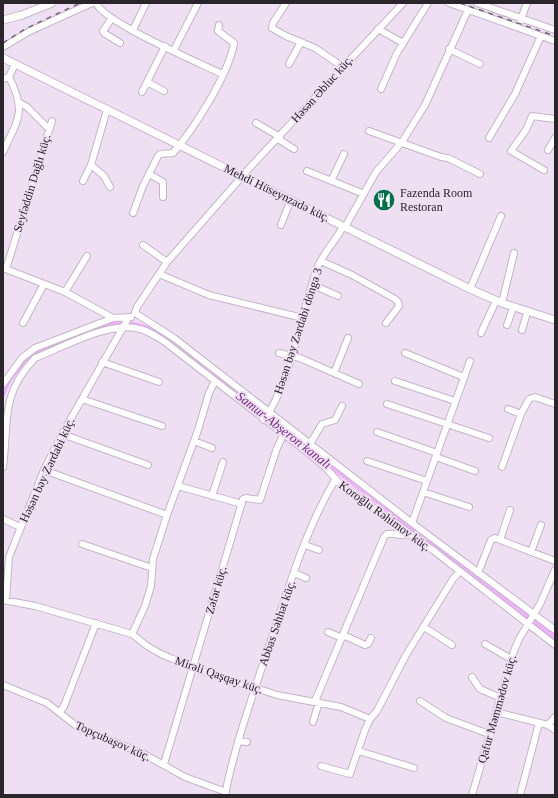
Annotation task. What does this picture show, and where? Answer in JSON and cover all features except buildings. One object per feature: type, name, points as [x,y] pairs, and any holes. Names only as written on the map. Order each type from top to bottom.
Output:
[{"type":"main road","points":[[4,20],[52,3]]},
{"type":"main road","name":"Mehdi Hüseynzadə küç.","points":[[3,58],[14,66],[106,113],[178,146]]},
{"type":"main road","name":"Mehdi Hüseynzadə küç.","points":[[3,63],[14,66],[178,146],[494,305],[555,324]]},
{"type":"main road","name":"Mehdi Hüseynzadə küç.","points":[[241,178],[288,204],[470,289],[502,303],[555,320]]},
{"type":"street","points":[[3,47],[30,31],[92,3]]},
{"type":"street","points":[[96,3],[99,8],[112,18],[132,30],[222,74]]},
{"type":"street","points":[[132,30],[146,3]]},
{"type":"street","points":[[174,50],[198,3]]},
{"type":"street","points":[[286,3],[272,23],[272,28],[324,53],[343,67]]},
{"type":"street","name":"Həsən Əbluc küç.","points":[[135,313],[137,307],[167,262],[241,178],[403,3]]},
{"type":"street","points":[[381,89],[403,44],[428,3]]},
{"type":"street","points":[[449,3],[555,41]]},
{"type":"street","points":[[477,3],[555,30]]},
{"type":"street","points":[[517,27],[527,3]]},
{"type":"street","name":"Həsən bəy Zərdabi döngə 3","points":[[264,420],[270,412],[287,371],[313,285],[316,270],[343,229],[376,172],[402,142],[425,105],[449,49],[468,10]]},
{"type":"street","points":[[112,18],[104,33],[120,43]]},
{"type":"street","points":[[133,214],[149,174],[160,154],[171,153],[192,130],[222,74],[234,43],[218,31],[219,25]]},
{"type":"street","points":[[378,29],[403,44]]},
{"type":"street","points":[[489,138],[515,94],[541,36]]},
{"type":"street","points":[[289,64],[301,42]]},
{"type":"street","points":[[142,92],[165,46]]},
{"type":"street","points":[[449,49],[480,64]]},
{"type":"street","points":[[14,66],[6,78],[20,103],[49,129]]},
{"type":"street","points":[[147,82],[164,91]]},
{"type":"street","points":[[3,152],[18,116],[20,103]]},
{"type":"street","points":[[83,181],[91,165],[106,113]]},
{"type":"street","points":[[544,170],[511,151],[526,130],[532,116],[555,118]]},
{"type":"street","name":"Seyfəddin Dağlı küç.","points":[[52,121],[27,204],[4,268],[65,292],[113,318]]},
{"type":"street","points":[[256,122],[294,149]]},
{"type":"street","points":[[369,131],[441,157],[448,158],[480,174]]},
{"type":"street","points":[[548,150],[555,138]]},
{"type":"street","points":[[331,181],[344,154]]},
{"type":"street","points":[[91,165],[104,176],[110,187]]},
{"type":"street","points":[[307,171],[364,194]]},
{"type":"street","points":[[149,174],[163,182],[163,197]]},
{"type":"street","points":[[281,225],[288,204]]},
{"type":"street","points":[[470,289],[501,216]]},
{"type":"street","points":[[143,245],[167,262]]},
{"type":"street","points":[[502,303],[514,253]]},
{"type":"street","points":[[65,292],[87,256]]},
{"type":"street","points":[[321,261],[352,275],[395,299],[399,306],[386,323]]},
{"type":"street","points":[[159,274],[209,294],[303,318]]},
{"type":"street","points":[[22,323],[44,284]]},
{"type":"street","points":[[313,285],[338,296]]},
{"type":"street","points":[[482,334],[494,305]]},
{"type":"street","points":[[507,325],[512,311]]},
{"type":"street","points":[[3,384],[22,358],[30,352],[113,318],[129,317],[135,313]]},
{"type":"street","name":"Koroğlu Rəhimov küç.","points":[[135,313],[174,338],[412,523],[555,630]]},
{"type":"street","points":[[522,330],[526,316]]},
{"type":"street","name":"Həsən bəy Zərdabi küç.","points":[[4,600],[7,566],[20,527],[44,470],[102,362],[129,317]]},
{"type":"street","name":"Koroğlu Rəhimov küç.","points":[[3,467],[7,397],[21,371],[35,358],[104,330],[124,327],[141,329],[159,338],[327,469],[335,480],[410,534],[555,645]]},
{"type":"street","points":[[334,373],[348,338]]},
{"type":"street","points":[[279,353],[291,355],[359,384]]},
{"type":"street","points":[[405,353],[461,376]]},
{"type":"street","points":[[412,523],[470,361]]},
{"type":"street","points":[[102,362],[159,382]]},
{"type":"street","points":[[395,381],[456,401]]},
{"type":"street","points":[[132,634],[145,606],[151,586],[152,568],[167,515],[194,441],[209,393],[215,382]]},
{"type":"street","points":[[502,467],[526,404],[532,397],[555,404]]},
{"type":"street","points":[[82,399],[162,426]]},
{"type":"street","points":[[387,404],[489,438]]},
{"type":"street","points":[[310,444],[322,424],[335,420],[342,406]]},
{"type":"street","points":[[508,408],[521,414]]},
{"type":"street","points":[[377,432],[475,471]]},
{"type":"street","points":[[62,434],[148,465]]},
{"type":"street","points":[[178,486],[242,504],[243,499],[246,498],[260,500],[277,448],[283,435]]},
{"type":"street","points":[[194,441],[212,448]]},
{"type":"street","points":[[367,461],[427,482]]},
{"type":"street","points":[[212,496],[223,462]]},
{"type":"street","points":[[44,470],[167,515]]},
{"type":"street","name":"Abbas Səhhət küç.","points":[[225,794],[238,741],[294,573],[323,502],[335,480]]},
{"type":"street","points":[[424,492],[469,508]]},
{"type":"street","name":"Zəfər küç.","points":[[164,764],[242,504]]},
{"type":"street","points":[[500,540],[510,510]]},
{"type":"street","points":[[3,519],[20,527]]},
{"type":"street","points":[[531,552],[541,525]]},
{"type":"street","points":[[313,722],[317,702],[342,636],[384,537],[391,533],[402,536],[410,534]]},
{"type":"street","points":[[478,573],[491,540],[494,538],[555,561]]},
{"type":"street","points":[[82,544],[152,568]]},
{"type":"street","points":[[305,545],[319,550]]},
{"type":"street","points":[[534,615],[555,570]]},
{"type":"street","points":[[321,766],[350,774],[370,719],[377,711],[398,670],[453,579],[459,572]]},
{"type":"street","points":[[294,573],[306,578]]},
{"type":"street","name":"Mirəli Qaşqay küç.","points":[[4,600],[34,606],[132,634],[161,654],[194,668],[277,695],[340,707],[370,719]]},
{"type":"street","name":"Qafur Məmmədov küç.","points":[[472,795],[511,659],[519,639],[534,615]]},
{"type":"street","points":[[60,712],[64,706],[96,623]]},
{"type":"street","points":[[424,627],[452,645]]},
{"type":"street","points":[[328,632],[365,645],[371,638]]},
{"type":"street","points":[[485,644],[511,659]]},
{"type":"street","points":[[472,677],[480,689],[501,698]]},
{"type":"street","name":"Topçubaşov küç.","points":[[3,685],[47,704],[60,712],[79,728],[164,764],[185,777],[225,794]]},
{"type":"street","points":[[420,701],[446,718],[490,734]]},
{"type":"street","points":[[496,712],[548,725],[555,730]]},
{"type":"street","points":[[548,725],[555,717]]},
{"type":"street","points":[[520,795],[539,723]]},
{"type":"street","points":[[238,741],[247,742]]},
{"type":"street","points":[[359,751],[414,768]]},
{"type":"waterway","name":"Samur-Abşeron kanalı","points":[[3,394],[11,379],[21,366],[33,356],[63,341],[115,323],[142,326],[153,330],[555,638]]},
{"type":"railway","points":[[3,43],[25,29],[80,3]]},
{"type":"railway","points":[[460,3],[555,36]]},
{"type":"place","name":"Fazenda Room Restoran","points":[[384,200]]}]
